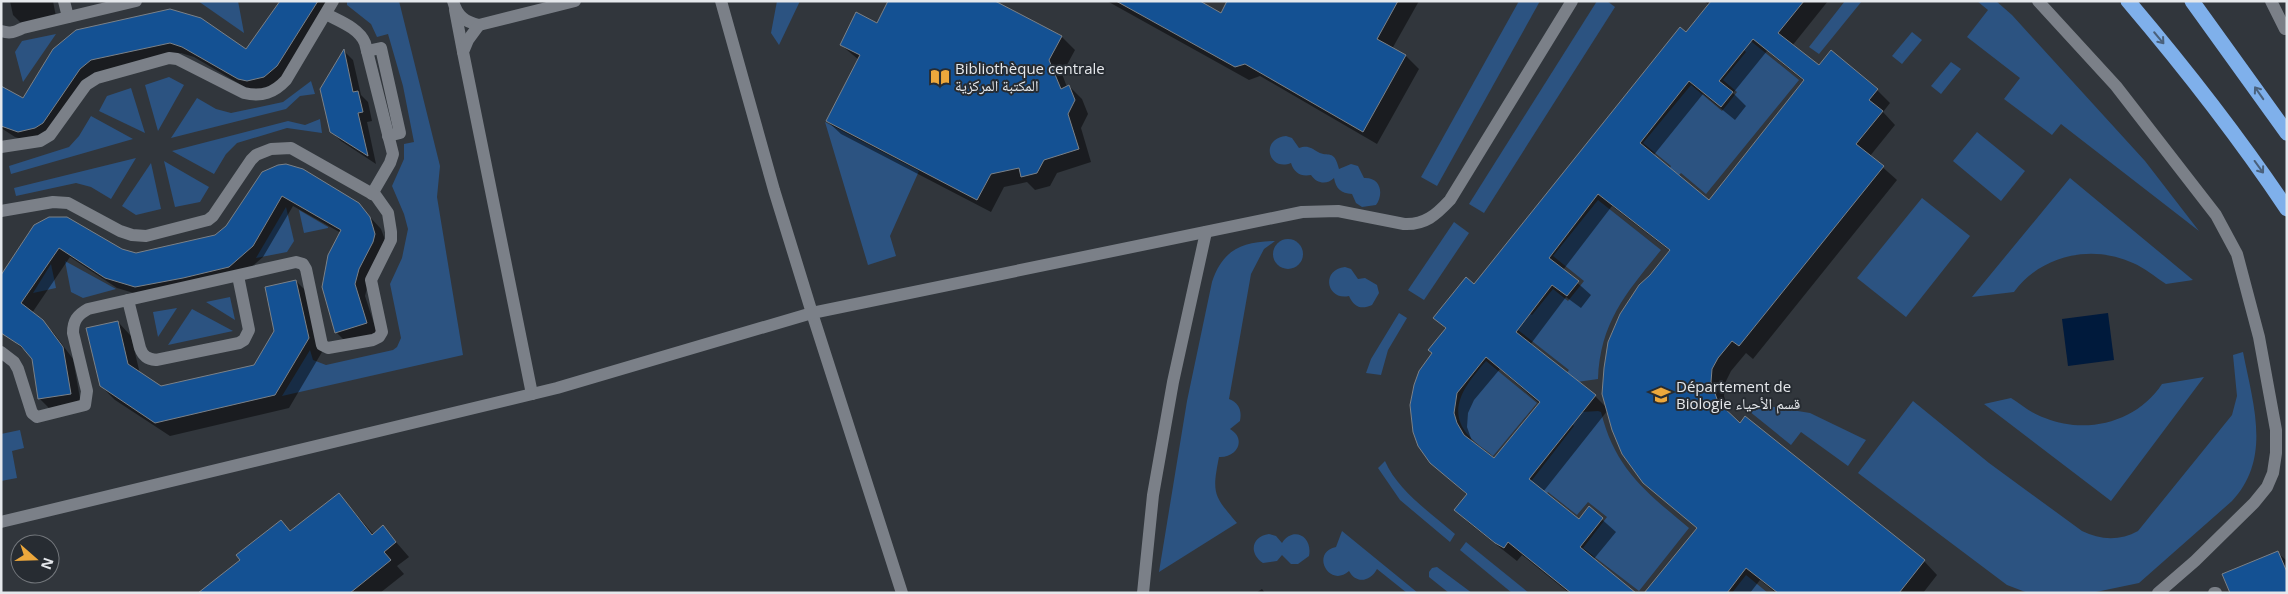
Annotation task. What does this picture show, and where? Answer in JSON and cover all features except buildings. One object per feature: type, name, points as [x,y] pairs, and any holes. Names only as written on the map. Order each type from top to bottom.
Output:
[{"type":"highway","points":[[2128,1],[2170,51],[2247,151],[2287,209]]},
{"type":"highway","points":[[2192,1],[2287,133]]},
{"type":"street","points":[[64,1],[68,17]]},
{"type":"street","points":[[1,31],[7,33],[15,32],[23,28],[136,1]]},
{"type":"street","points":[[1,148],[40,141],[50,135],[86,85],[97,78],[169,58],[177,59],[244,93],[253,95],[269,93],[278,89],[286,80],[333,1]]},
{"type":"street","points":[[454,4],[464,20],[479,25],[575,1]]},
{"type":"street","points":[[721,1],[774,190],[902,593]]},
{"type":"street","points":[[1,522],[532,394],[812,313],[1302,212],[1338,211],[1404,224],[1414,224],[1436,214],[1450,200],[1572,1]]},
{"type":"street","points":[[2038,1],[2116,86],[2216,215],[2237,254],[2259,337],[2276,430],[2276,452],[2273,473],[2267,487],[2254,503],[2195,561],[2158,593]]},
{"type":"street","points":[[2273,2],[2286,28]]},
{"type":"street","points":[[454,4],[532,394]]},
{"type":"street","points":[[326,14],[359,33],[363,38],[367,51],[381,48],[400,134],[388,136],[392,154],[390,163],[372,194]]},
{"type":"street","points":[[463,52],[468,40],[479,25]]},
{"type":"street","points":[[1,211],[54,202],[68,203],[120,231],[132,235],[146,236],[208,220],[213,216],[256,154],[271,148],[291,148],[372,194],[383,203],[388,213],[392,240],[371,280],[382,332],[379,337],[328,348],[322,345],[306,269],[302,264],[296,262],[88,309],[79,314],[73,323],[73,333],[87,391],[85,405],[37,417],[32,413],[14,362],[1,352]]},
{"type":"street","points":[[1143,593],[1153,495],[1173,382],[1206,232]]},
{"type":"street","points":[[128,300],[142,354],[150,359],[156,360],[239,343],[244,340],[249,330],[238,276]]},
{"type":"shaded area","points":[[198,1],[238,1],[244,33]]},
{"type":"shaded area","points":[[347,1],[399,1],[440,166],[437,197],[463,355],[282,396],[310,350],[313,360],[326,365],[393,350],[397,347],[401,338],[390,284],[402,258],[408,229],[392,186],[404,159],[404,144],[414,142],[403,86],[388,34],[377,37],[371,24],[347,5]]},
{"type":"shaded area","points":[[777,1],[800,1],[779,45],[771,33]]},
{"type":"shaded area","points":[[1519,1],[1540,1],[1437,186],[1421,177]]},
{"type":"shaded area","points":[[1597,1],[1607,1],[1615,7],[1484,213],[1469,204]]},
{"type":"shaded area","points":[[1845,1],[1862,1],[1819,54],[1809,47]]},
{"type":"shaded area","points":[[1977,1],[1996,1],[2012,15],[2145,161],[2199,231],[2061,124],[2052,135],[2004,99],[2020,78],[1967,37],[1988,10]]},
{"type":"shaded area","points":[[1731,25],[1799,80],[1706,194],[1681,173],[1675,179],[1667,173],[1671,166],[1643,143],[1691,85],[1722,111],[1737,92],[1723,80],[1746,52],[1724,34]]},
{"type":"shaded area","points":[[1912,32],[1922,40],[1902,64],[1892,56]]},
{"type":"shaded area","points":[[56,34],[23,82],[15,52],[22,41]]},
{"type":"shaded area","points":[[1951,62],[1961,69],[1941,94],[1931,86]]},
{"type":"shaded area","points":[[169,77],[184,85],[158,131],[145,85]]},
{"type":"shaded area","points":[[311,81],[315,94],[300,96],[286,109],[171,138],[197,98],[216,109],[231,113],[283,102]]},
{"type":"shaded area","points":[[131,88],[145,133],[99,111],[107,96]]},
{"type":"shaded area","points":[[91,116],[133,139],[11,174],[9,166],[69,147],[79,136]]},
{"type":"shaded area","points":[[320,119],[322,133],[287,128],[237,143],[226,154],[214,174],[172,151],[288,121],[305,125]]},
{"type":"shaded area","points":[[825,122],[919,171],[890,236],[896,256],[868,265]]},
{"type":"shaded area","points":[[1977,132],[2025,171],[2001,201],[1953,161]]},
{"type":"shaded area","points":[[1286,136],[1292,138],[1299,148],[1309,147],[1322,154],[1333,156],[1339,169],[1351,164],[1358,166],[1364,178],[1374,180],[1379,187],[1380,196],[1376,205],[1362,207],[1356,203],[1352,194],[1340,190],[1334,178],[1328,182],[1319,182],[1311,175],[1298,174],[1291,163],[1283,165],[1277,163],[1270,154],[1270,148],[1272,143],[1278,138]]},
{"type":"shaded area","points":[[136,158],[111,199],[91,187],[76,183],[16,196],[14,188]]},
{"type":"shaded area","points":[[164,161],[209,187],[200,202],[175,207]]},
{"type":"shaded area","points":[[151,163],[161,209],[136,215],[122,206]]},
{"type":"shaded area","points":[[2070,178],[2193,280],[2166,284],[2146,270],[2117,257],[2101,254],[2084,254],[2068,256],[2038,269],[2025,279],[2014,292],[1972,297]]},
{"type":"shaded area","points":[[1922,198],[1970,236],[1906,317],[1857,278]]},
{"type":"shaded area","points":[[1598,200],[1661,250],[1617,309],[1604,341],[1598,379],[1563,384],[1560,381],[1569,370],[1513,326],[1525,310],[1532,315],[1553,289],[1568,301],[1584,281],[1553,256]]},
{"type":"shaded area","points":[[286,207],[294,241],[287,252],[256,258]]},
{"type":"shaded area","points":[[299,210],[328,227],[328,228],[304,233]]},
{"type":"shaded area","points":[[1454,222],[1469,233],[1424,300],[1408,290]]},
{"type":"shaded area","points":[[1288,239],[1294,240],[1302,248],[1302,260],[1294,268],[1288,269],[1282,268],[1274,260],[1273,254],[1274,248],[1282,240]]},
{"type":"shaded area","points":[[1275,241],[1264,249],[1251,274],[1229,399],[1237,405],[1241,413],[1240,421],[1230,429],[1235,433],[1239,443],[1238,447],[1231,454],[1219,457],[1215,479],[1216,493],[1219,499],[1237,523],[1159,572],[1187,401],[1212,282],[1222,262],[1235,250],[1253,243]]},
{"type":"shaded area","points":[[65,261],[116,289],[83,298],[71,292]]},
{"type":"shaded area","points":[[51,264],[56,288],[33,293]]},
{"type":"shaded area","points":[[1345,267],[1351,269],[1358,279],[1365,278],[1377,285],[1379,293],[1372,305],[1358,306],[1353,303],[1349,296],[1341,296],[1331,290],[1329,279],[1332,274],[1337,269]]},
{"type":"shaded area","points":[[230,297],[235,320],[206,302]]},
{"type":"shaded area","points":[[177,308],[158,337],[153,312]]},
{"type":"shaded area","points":[[192,309],[233,331],[168,345]]},
{"type":"shaded area","points":[[1399,313],[1407,318],[1388,350],[1381,375],[1366,373],[1371,359]]},
{"type":"shaded area","points":[[2108,313],[2114,360],[2068,366],[2062,319]]},
{"type":"shaded area","points":[[2243,352],[2256,430],[2256,449],[2252,467],[2244,484],[2232,501],[2139,583],[2091,593],[2028,593],[2007,585],[1858,473],[1913,401],[1989,463],[2082,531],[2103,538],[2117,538],[2131,534],[2138,531],[2232,415],[2237,396],[2233,355]]},
{"type":"shaded area","points":[[1486,361],[1537,403],[1493,456],[1469,436],[1462,426],[1459,416],[1461,396],[1472,378]]},
{"type":"shaded area","points":[[2204,377],[2111,501],[1984,404],[2011,398],[2031,412],[2045,418],[2061,423],[2094,425],[2110,422],[2139,408],[2152,397],[2162,384]]},
{"type":"shaded area","points":[[1762,405],[1810,413],[1866,440],[1848,466],[1801,432],[1791,445],[1749,411]]},
{"type":"shaded area","points":[[1601,412],[1615,449],[1634,478],[1659,503],[1689,528],[1639,591],[1583,548],[1607,517],[1588,502],[1577,515],[1548,492],[1532,512],[1529,484],[1574,426],[1563,416],[1566,413]]},
{"type":"shaded area","points":[[20,430],[24,448],[12,451],[17,478],[1,481],[1,434]]},
{"type":"shaded area","points":[[1385,461],[1398,482],[1407,492],[1455,534],[1450,542],[1400,500],[1378,468]]},
{"type":"shaded area","points":[[1342,531],[1418,593],[1407,593],[1377,569],[1371,577],[1363,580],[1355,578],[1349,571],[1335,576],[1329,573],[1323,562],[1324,555],[1328,550],[1336,547]]},
{"type":"shaded area","points":[[1269,534],[1276,536],[1282,543],[1291,535],[1301,536],[1308,543],[1309,556],[1298,564],[1291,564],[1282,555],[1277,561],[1263,563],[1255,555],[1254,546],[1259,538]]},
{"type":"shaded area","points":[[1466,542],[1529,593],[1512,593],[1460,550]]},
{"type":"shaded area","points":[[1437,567],[1472,593],[1449,593],[1429,577],[1429,572],[1432,568]]},
{"type":"shaded area","points":[[1746,575],[1768,593],[1732,593]]},
{"type":"place","name":"Bibliothèque centrale المكتبة المركزية","points":[[940,77]]},
{"type":"place","name":"Département de Biologie قسم الأحياء","points":[[1661,395]]}]
